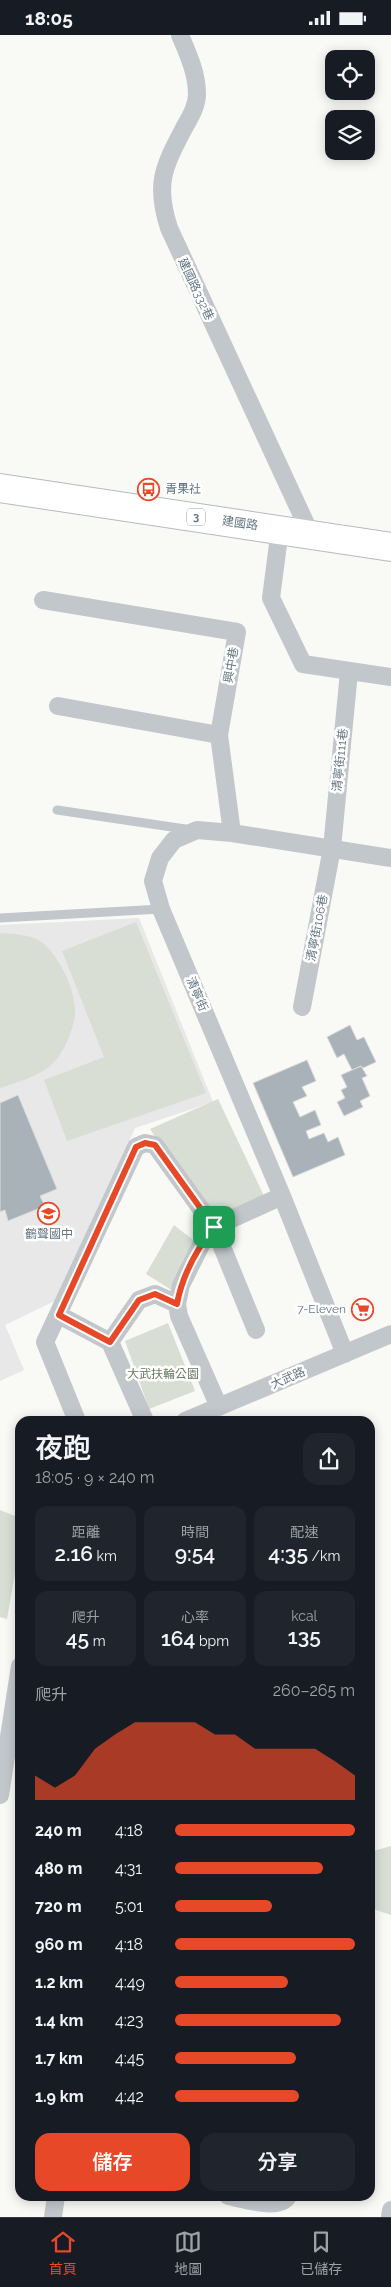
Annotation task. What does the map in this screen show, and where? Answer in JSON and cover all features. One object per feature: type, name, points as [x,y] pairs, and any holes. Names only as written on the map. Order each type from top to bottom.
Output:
[{"type":"main road","name":"建國路","points":[[0,488],[391,547]]},
{"type":"street","name":"建國路332巷","points":[[180,35],[192,62],[197,95],[192,113],[166,161],[161,186],[163,210],[169,228],[310,535]]},
{"type":"street","points":[[280,529],[271,598],[303,664],[391,677]]},
{"type":"street","name":"興中巷","points":[[43,600],[237,632],[219,735],[232,833]]},
{"type":"street","name":"清寧街111巷","points":[[332,848],[349,671]]},
{"type":"street","points":[[58,706],[219,735]]},
{"type":"street","name":"清寧街","points":[[345,1354],[282,1196],[161,909],[153,881],[160,859],[174,840],[197,830],[232,833],[391,858]]},
{"type":"street","name":"清寧街106巷","points":[[302,1007],[332,848]]},
{"type":"street","points":[[76,1416],[45,1342],[136,1147],[145,1143],[155,1145],[214,1227],[256,1330]]},
{"type":"street","points":[[220,1407],[179,1316],[177,1304],[180,1285],[204,1239],[214,1227],[282,1196]]},
{"type":"street","points":[[110,1342],[139,1300],[155,1294],[177,1304]]},
{"type":"street","points":[[59,1315],[110,1342],[143,1416]]},
{"type":"street","name":"大武路","points":[[198,1416],[391,1334]]},
{"type":"street","points":[[0,1795],[6,1713],[15,1683]]},
{"type":"street","points":[[52,2217],[55,2201]]},
{"type":"street","points":[[259,2201],[277,2204],[286,2201]]},
{"type":"street","points":[[390,2217],[391,2210]]},
{"type":"lane","points":[[57,810],[197,830]]},
{"type":"lane","points":[[0,918],[161,909]]},
{"type":"shaded area","name":"鶴聲國中","points":[[139,918],[213,1102],[135,1128],[61,1298],[5,1325],[24,1370],[0,1381],[0,925]]},
{"type":"green space","points":[[136,922],[206,1093],[67,1141],[44,1080],[104,1057],[62,951]]},
{"type":"green space","points":[[0,933],[34,938],[50,950],[61,966],[70,985],[75,1004],[75,1013],[73,1025],[66,1043],[57,1059],[51,1065],[38,1074],[0,1088]]},
{"type":"green space","points":[[218,1099],[265,1198],[214,1217],[190,1188],[150,1129]]},
{"type":"green space","points":[[174,1225],[201,1246],[173,1291],[146,1274]]},
{"type":"green space","name":"大武扶輪公園","points":[[168,1323],[195,1391],[149,1409],[125,1341]]},
{"type":"green space","points":[[0,1510],[15,1516],[15,1573],[7,1619],[0,1617]]},
{"type":"green space","points":[[391,1846],[391,1915],[375,1910],[375,1851]]},
{"type":"building","points":[[350,1025],[357,1040],[364,1037],[376,1062],[363,1068],[361,1066],[352,1070],[344,1054],[337,1058],[327,1037]]},
{"type":"building","points":[[307,1060],[316,1081],[302,1087],[307,1096],[293,1102],[300,1117],[315,1110],[321,1125],[306,1131],[309,1139],[324,1133],[328,1142],[338,1137],[345,1155],[293,1177],[253,1083]]},
{"type":"building","points":[[361,1066],[367,1076],[362,1078],[370,1096],[360,1101],[363,1107],[344,1116],[337,1102],[345,1098],[341,1090],[347,1087],[341,1075]]},
{"type":"building","points":[[18,1095],[57,1189],[40,1196],[45,1206],[8,1221],[5,1210],[0,1212],[0,1103]]},
{"type":"place","name":"青果社","points":[[149,489]]},
{"type":"place","name":"鶴聲國中","points":[[49,1213]]},
{"type":"place","name":"7-Eleven","points":[[362,1309]]},
{"type":"route","points":[[145,1143],[155,1145],[214,1227],[204,1239],[180,1285],[177,1304],[155,1294],[139,1300],[110,1342],[59,1315],[136,1147],[145,1143]]}]
